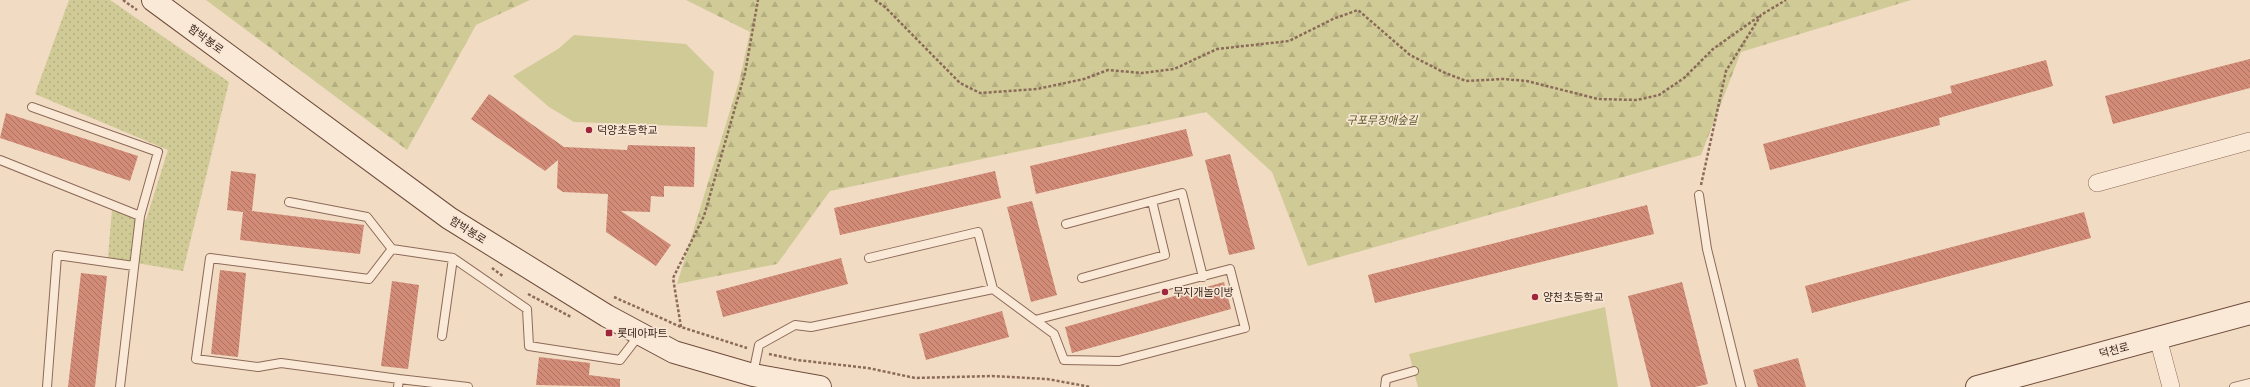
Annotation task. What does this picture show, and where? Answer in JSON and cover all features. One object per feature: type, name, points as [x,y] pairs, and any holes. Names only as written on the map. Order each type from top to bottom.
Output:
[{"type":"main road","name":"함박봉로","points":[[153,0],[449,218],[607,316],[674,352],[753,375],[820,387]]},
{"type":"main road","name":"덕천로","points":[[1977,387],[2250,312]]},
{"type":"street","points":[[2097,183],[2250,141]]},
{"type":"street","points":[[2158,338],[2171,387]]},
{"type":"lane","points":[[32,107],[158,152],[140,216],[120,387]]},
{"type":"lane","points":[[0,160],[140,216]]},
{"type":"lane","points":[[1066,224],[1182,193],[1203,277]]},
{"type":"lane","points":[[1698,194],[1707,249],[1741,387]]},
{"type":"lane","points":[[1082,278],[1165,255],[1152,201]]},
{"type":"lane","points":[[289,202],[367,217],[392,250],[453,258],[527,308],[529,346],[620,360],[640,334]]},
{"type":"lane","points":[[869,258],[978,232],[993,289],[1035,320],[1054,334],[1064,360],[1119,361],[1245,328],[1230,269],[1035,320]]},
{"type":"lane","points":[[392,250],[369,279],[210,258],[196,359],[258,367],[281,363],[398,383],[468,387]]},
{"type":"lane","points":[[47,387],[57,255],[134,266]]},
{"type":"lane","points":[[442,336],[453,258]]},
{"type":"lane","points":[[753,375],[759,345],[795,325],[810,327],[993,289]]},
{"type":"lane","points":[[1385,387],[1386,379],[1414,371]]},
{"type":"lane","points":[[2234,387],[2250,383]]},
{"type":"path","points":[[681,327],[673,278],[704,216],[745,73],[758,0]]},
{"type":"path","points":[[875,0],[885,7],[960,83],[980,93],[1037,89],[1084,79],[1108,70],[1142,73],[1174,69],[1217,49],[1289,41],[1333,19],[1358,10],[1410,55],[1443,72],[1466,81],[1515,80],[1598,99],[1637,100],[1659,95],[1684,78],[1713,49],[1786,0]]},
{"type":"path","points":[[1698,194],[1712,140],[1726,71],[1762,15]]},
{"type":"path","points":[[612,295],[644,312],[681,327],[758,352],[797,360],[868,368],[915,378],[992,376],[1047,379],[1091,387]]},
{"type":"green space","points":[[69,0],[110,0],[229,82],[183,271],[108,258],[112,209],[146,220],[168,150],[35,94]]},
{"type":"green space","points":[[206,0],[530,0],[476,25],[407,150]]},
{"type":"green space","name":"구포무장애숲길","points":[[686,0],[1911,0],[1741,52],[1701,155],[1308,266],[1272,172],[1206,112],[830,191],[777,264],[677,284],[740,78],[750,32]]},
{"type":"green space","points":[[574,35],[686,44],[714,72],[707,127],[574,122],[549,107],[513,76],[558,49]]},
{"type":"green space","points":[[1605,307],[1618,387],[1418,387],[1409,354]]},
{"type":"building","points":[[2250,59],[2250,88],[2113,124],[2105,96]]},
{"type":"building","points":[[2046,60],[2053,86],[1939,118],[1940,125],[1770,170],[1763,144],[1952,93],[1950,86]]},
{"type":"building","points":[[489,94],[564,147],[627,150],[628,145],[695,147],[694,187],[664,186],[664,197],[651,196],[650,212],[621,211],[671,245],[656,266],[606,232],[608,194],[563,192],[557,188],[558,160],[545,171],[471,119]]},
{"type":"building","points":[[6,113],[138,156],[130,181],[0,138]]},
{"type":"building","points":[[1186,129],[1193,156],[1036,194],[1030,166]]},
{"type":"building","points":[[1230,154],[1255,249],[1229,255],[1205,160]]},
{"type":"building","points":[[231,171],[256,174],[252,211],[364,225],[360,254],[240,240],[243,212],[227,210]]},
{"type":"building","points":[[995,171],[1001,198],[840,235],[834,208]]},
{"type":"building","points":[[1032,201],[1057,295],[1031,302],[1007,207]]},
{"type":"building","points":[[1647,205],[1654,234],[1375,303],[1368,275]]},
{"type":"building","points":[[2084,212],[2091,238],[1812,313],[1805,286]]},
{"type":"building","points":[[841,258],[848,284],[723,317],[716,291]]},
{"type":"building","points":[[220,270],[246,273],[238,357],[211,354]]},
{"type":"building","points":[[81,273],[107,276],[95,387],[68,387]]},
{"type":"building","points":[[392,281],[419,285],[408,369],[381,366]]},
{"type":"building","points":[[1224,282],[1231,309],[1072,353],[1065,327]]},
{"type":"building","points":[[1682,282],[1708,384],[1695,387],[1651,387],[1628,296]]},
{"type":"building","points":[[1002,311],[1009,337],[926,360],[919,334]]},
{"type":"building","points":[[539,357],[590,363],[589,375],[620,379],[620,387],[536,385]]},
{"type":"building","points":[[1798,358],[1806,387],[1758,387],[1753,370]]},
{"type":"place","name":"덕양초등학교","points":[[589,130]]},
{"type":"place","name":"무지개놀이방","points":[[1165,292]]},
{"type":"place","name":"양천초등학교","points":[[1535,297]]},
{"type":"place","name":"롯데아파트","points":[[609,333]]}]
